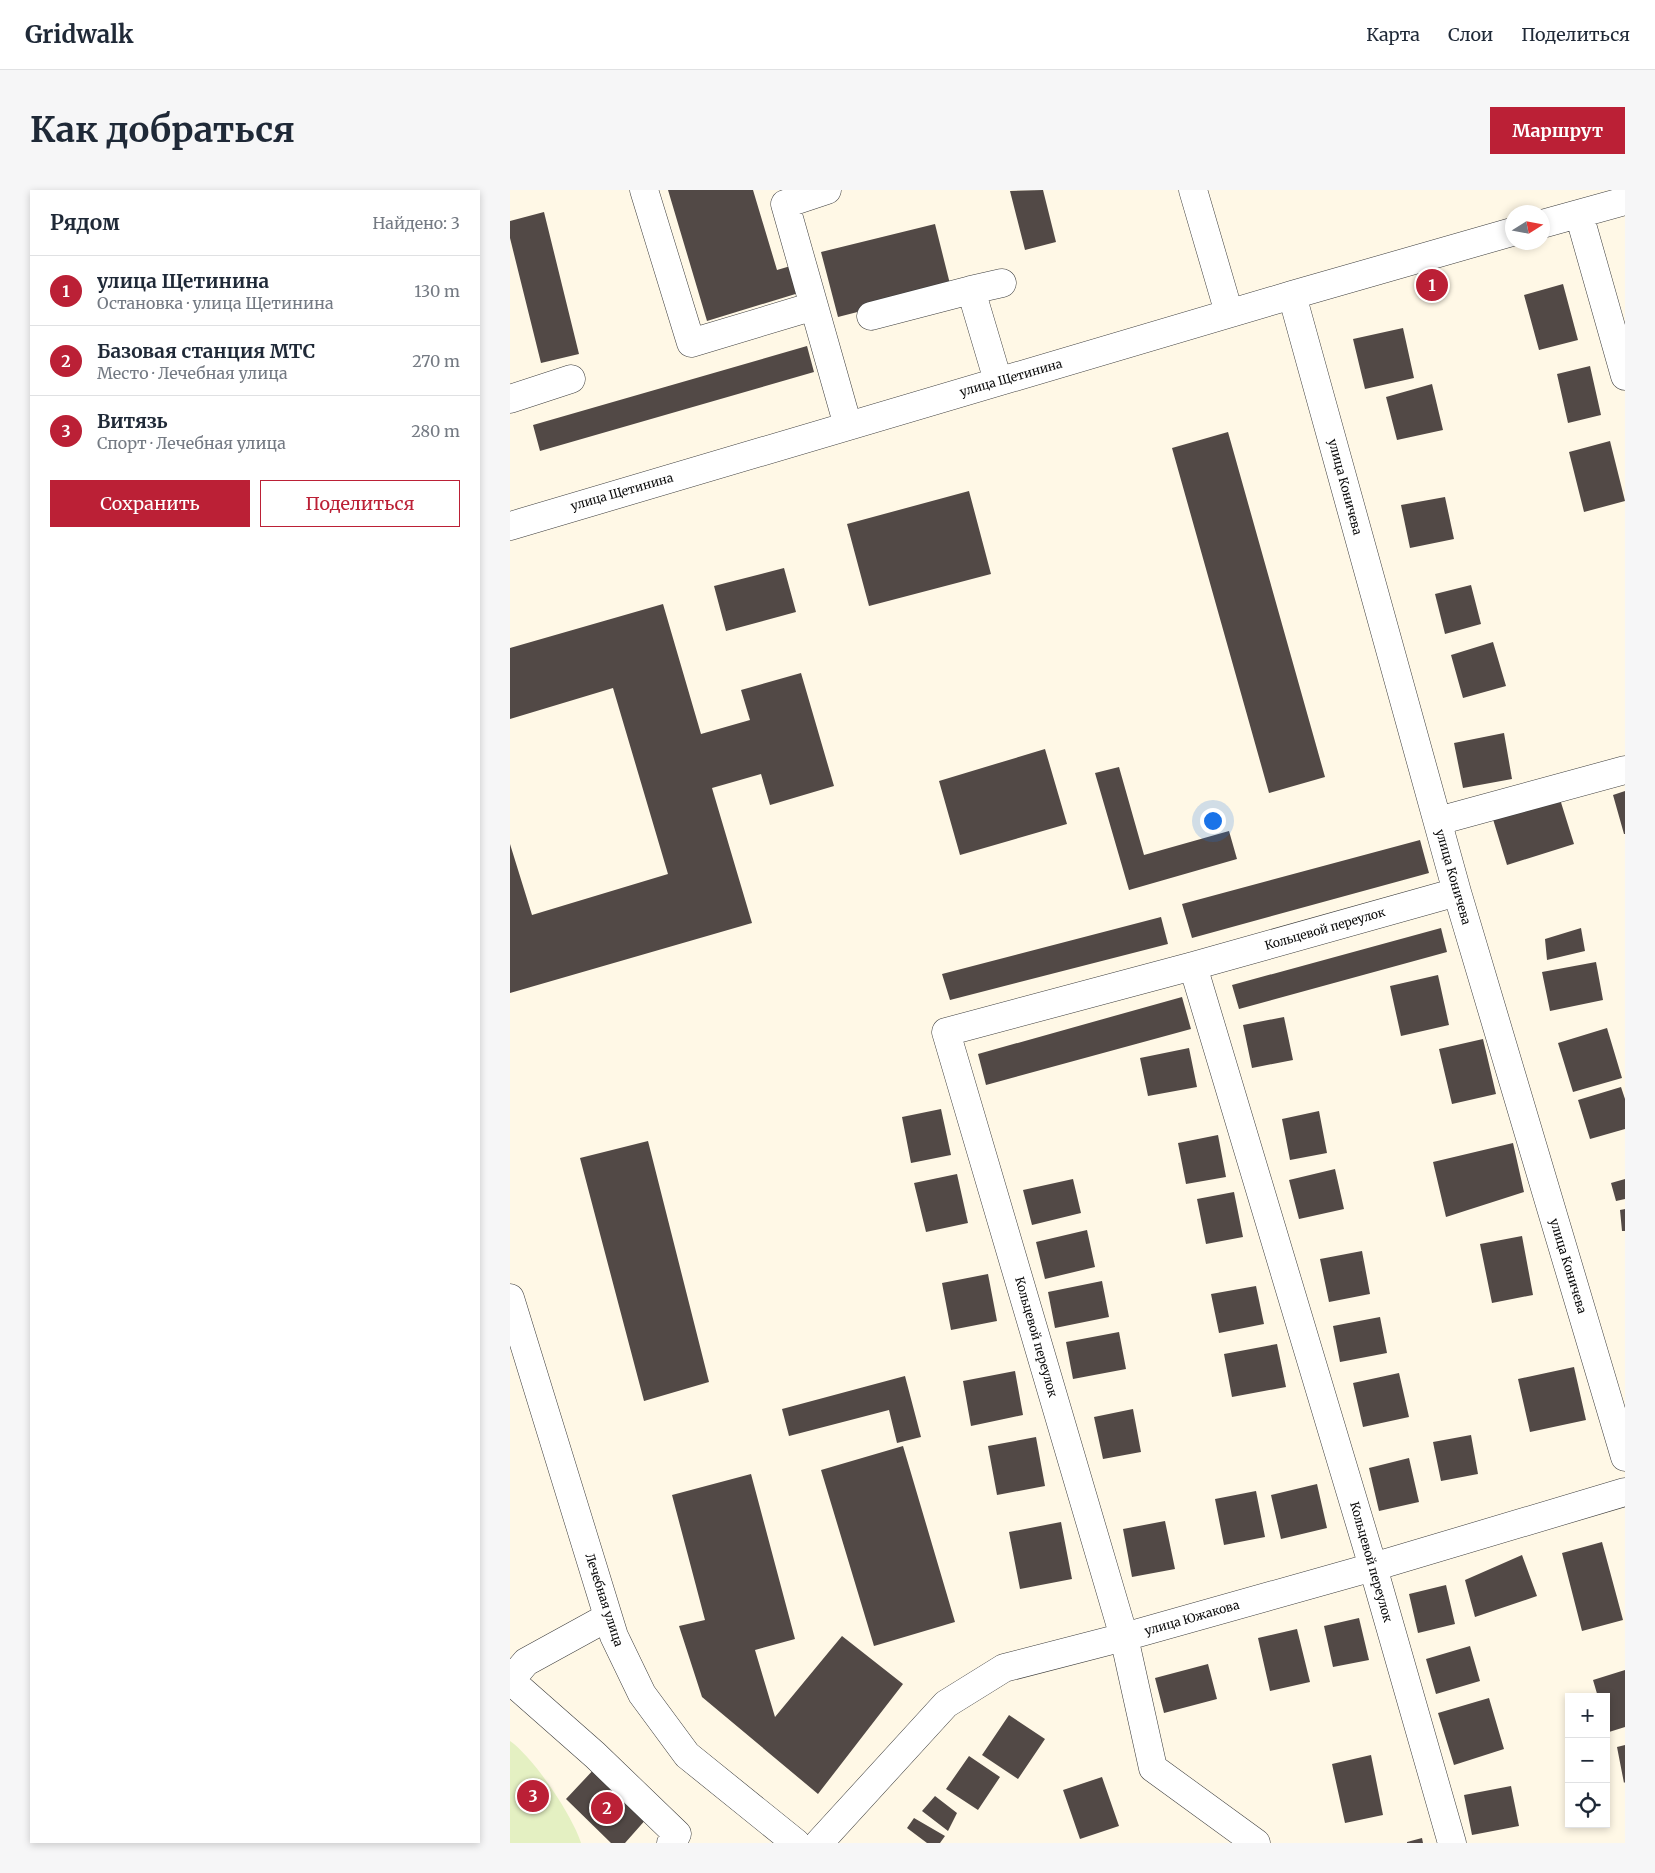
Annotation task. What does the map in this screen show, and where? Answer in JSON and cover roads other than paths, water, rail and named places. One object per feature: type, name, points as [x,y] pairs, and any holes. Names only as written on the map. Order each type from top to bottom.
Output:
[{"type":"street","points":[[644,190],[691,343],[814,306]]},
{"type":"street","points":[[827,190],[785,204],[848,426]]},
{"type":"street","points":[[1193,190],[1229,313]]},
{"type":"street","points":[[1550,222],[1625,201]]},
{"type":"street","points":[[1579,214],[1625,376]]},
{"type":"street","name":"улица Щетинина","points":[[510,526],[1292,294],[1505,234]]},
{"type":"street","points":[[871,316],[1002,283]]},
{"type":"street","points":[[971,290],[998,381]]},
{"type":"street","name":"улица Коничева","points":[[1292,294],[1457,892],[1625,1457]]},
{"type":"street","points":[[510,399],[572,379]]},
{"type":"street","points":[[1438,821],[1625,770]]},
{"type":"street","name":"Кольцевой переулок","points":[[1256,1843],[1153,1768],[1124,1637],[946,1032],[1193,966],[1457,892]]},
{"type":"street","name":"Кольцевой переулок","points":[[1193,966],[1373,1567],[1452,1843]]},
{"type":"street","name":"Лечебная улица","points":[[510,1298],[614,1636],[642,1694],[687,1755],[796,1843]]},
{"type":"street","name":"улица Южакова","points":[[819,1843],[946,1704],[1004,1668],[1124,1637],[1373,1567],[1625,1492]]},
{"type":"street","points":[[608,1617],[526,1662],[511,1681],[595,1755],[677,1834],[671,1843]]},
{"type":"place","name":"улица Щетинина","points":[[1432,285]]},
{"type":"place","name":"Витязь","points":[[533,1796]]},
{"type":"place","name":"Базовая станция МТС","points":[[607,1808]]}]
